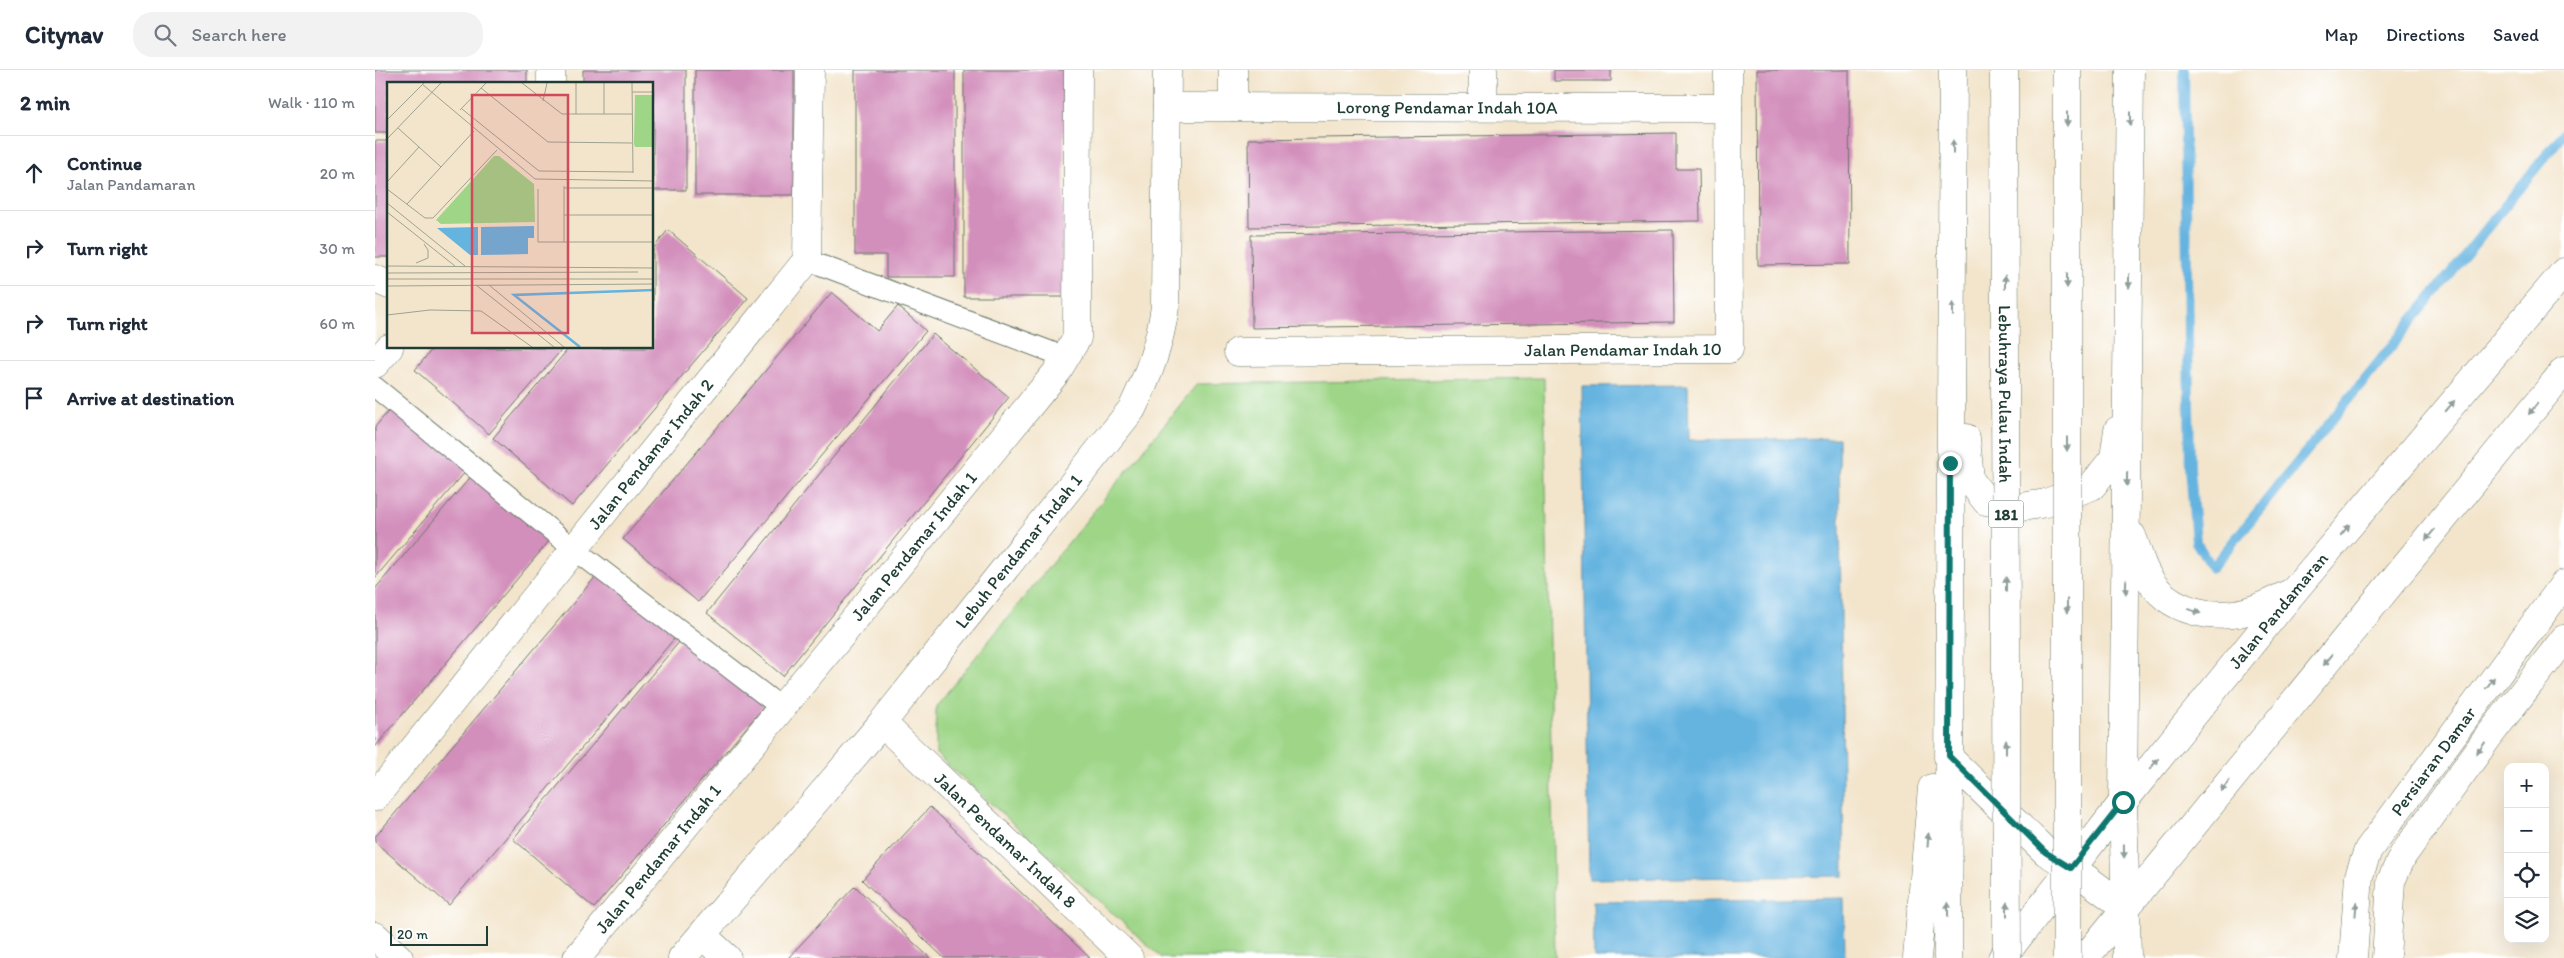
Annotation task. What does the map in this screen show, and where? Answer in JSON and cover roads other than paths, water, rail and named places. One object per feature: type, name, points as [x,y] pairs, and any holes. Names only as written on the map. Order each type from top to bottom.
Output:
[{"type":"main road","points":[[807,260],[810,70]]},
{"type":"main road","name":"Jalan Pendamar Indah 1","points":[[577,958],[1056,373],[1077,338],[1078,70]]},
{"type":"main road","name":"Lebuh Pendamar Indah 1","points":[[682,958],[883,723],[1132,409],[1149,374],[1160,342],[1165,307],[1167,70]]},
{"type":"main road","points":[[1233,70],[1233,107]]},
{"type":"main road","points":[[1483,70],[1483,107]]},
{"type":"main road","name":"Jalan Pendamar Indah 10","points":[[1238,352],[1729,349],[1728,70]]},
{"type":"main road","points":[[1949,958],[1949,564],[1953,349],[1953,70]]},
{"type":"main road","name":"Lebuhraya Pulau Indah","points":[[2004,70],[2007,958]]},
{"type":"main road","points":[[2067,70],[2067,958]]},
{"type":"main road","points":[[2127,958],[2123,802],[2129,355],[2130,70]]},
{"type":"main road","name":"Lorong Pendamar Indah 10A","points":[[1167,107],[1728,108]]},
{"type":"main road","name":"Jalan Pendamar Indah 2","points":[[375,797],[807,260]]},
{"type":"main road","name":"Jalan Pandamaran","points":[[2002,958],[2123,802],[2293,592],[2564,272]]},
{"type":"main road","points":[[375,279],[387,285]]},
{"type":"main road","points":[[375,364],[388,349]]},
{"type":"main road","points":[[1953,349],[1964,404],[1970,480],[1986,501],[2022,507],[2046,503],[2092,486],[2114,458],[2129,355]]},
{"type":"main road","points":[[2085,958],[2564,371]]},
{"type":"main road","points":[[2127,520],[2146,573],[2166,598],[2180,607],[2203,614],[2230,614],[2256,609],[2293,592]]},
{"type":"main road","points":[[1917,958],[1949,564]]},
{"type":"main road","name":"Persiaran Damar","points":[[2353,958],[2359,876],[2368,850],[2564,584]]},
{"type":"main road","name":"Persiaran Damar","points":[[2386,958],[2391,881],[2403,855],[2489,736],[2564,640]]},
{"type":"main road","name":"Jalan Pendamar Indah 8","points":[[883,723],[1129,958]]},
{"type":"main road","points":[[1949,756],[2045,852],[2071,868],[2126,908]]},
{"type":"main road","points":[[702,935],[727,958]]},
{"type":"main road","points":[[375,936],[399,958]]},
{"type":"lane","points":[[807,260],[1065,357]]},
{"type":"lane","points":[[375,387],[574,549],[782,708]]},
{"type":"water","points":[[1688,385],[1689,440],[1839,438],[1844,876],[1589,879],[1582,386]]},
{"type":"water","points":[[1844,898],[1845,958],[1594,958],[1593,902]]},
{"type":"waterway","points":[[2184,70],[2190,468],[2196,542],[2212,568],[2564,133]]}]
